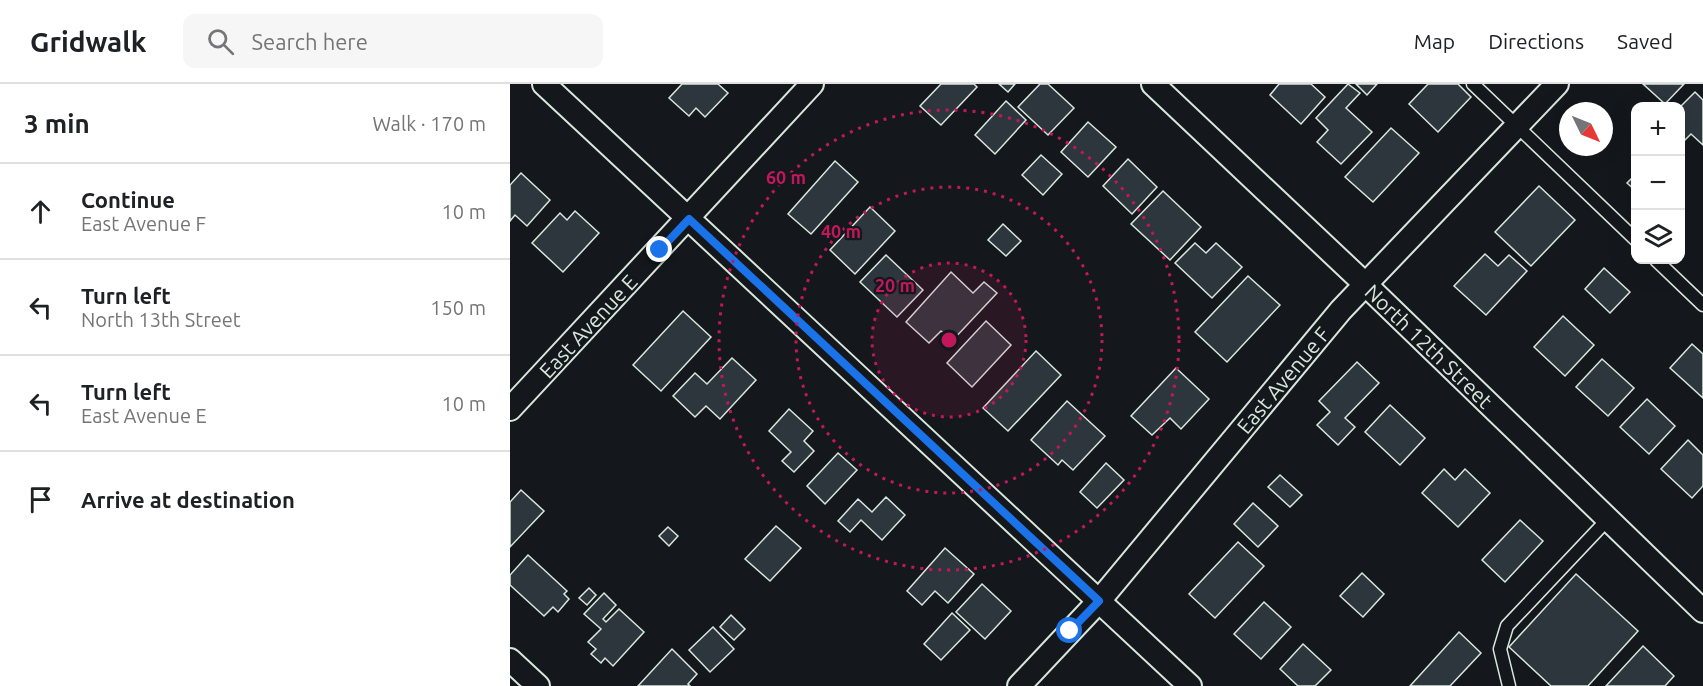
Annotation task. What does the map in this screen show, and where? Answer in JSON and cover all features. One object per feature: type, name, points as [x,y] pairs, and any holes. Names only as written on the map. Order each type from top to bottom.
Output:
[{"type":"street","points":[[544,84],[1190,686]]},
{"type":"street","name":"East Avenue E","points":[[510,410],[812,84]]},
{"type":"street","name":"North 12th Street","points":[[1153,84],[1365,284],[1703,611]]},
{"type":"street","name":"East Avenue F","points":[[1019,686],[1099,601],[1365,284],[1557,84]]},
{"type":"street","points":[[510,660],[538,686]]},
{"type":"lane","points":[[1473,84],[1631,236]]},
{"type":"lane","points":[[1660,264],[1703,305]]},
{"type":"lane","points":[[1509,686],[1500,649],[1507,626],[1608,519]]},
{"type":"building","points":[[682,84],[718,84],[728,93],[705,117],[696,108],[689,116],[669,98]]},
{"type":"building","points":[[941,84],[974,84],[977,87],[941,125],[920,106]]},
{"type":"building","points":[[999,84],[1015,84],[1008,92]]},
{"type":"building","points":[[1040,84],[1048,84],[1074,108],[1048,135],[1018,107]]},
{"type":"building","points":[[1279,84],[1311,84],[1325,97],[1301,124],[1270,95]]},
{"type":"building","points":[[1348,84],[1360,93],[1346,108],[1372,132],[1341,164],[1317,142],[1328,130],[1316,118]]},
{"type":"building","points":[[1356,84],[1377,84],[1367,95]]},
{"type":"building","points":[[1428,84],[1458,84],[1471,97],[1438,132],[1409,104]]},
{"type":"building","points":[[1643,84],[1684,84],[1667,102],[1663,102]]},
{"type":"building","points":[[1695,92],[1703,100],[1703,145],[1691,134],[1685,140],[1685,102]]},
{"type":"building","points":[[1006,101],[1026,120],[995,154],[975,135]]},
{"type":"building","points":[[1088,122],[1116,147],[1088,177],[1061,152]]},
{"type":"building","points":[[1391,128],[1419,153],[1373,202],[1345,177]]},
{"type":"building","points":[[1041,155],[1062,174],[1043,195],[1022,175]]},
{"type":"building","points":[[1128,159],[1157,187],[1132,214],[1103,186]]},
{"type":"building","points":[[835,161],[858,182],[811,234],[788,214]]},
{"type":"building","points":[[521,173],[550,200],[527,226],[515,215],[510,221],[510,185]]},
{"type":"building","points":[[1539,186],[1575,220],[1531,266],[1495,232]]},
{"type":"building","points":[[1163,191],[1201,227],[1170,260],[1131,224]]},
{"type":"building","points":[[870,207],[895,231],[855,274],[830,250]]},
{"type":"building","points":[[575,211],[599,233],[563,272],[532,243],[560,213],[567,220]]},
{"type":"building","points":[[1003,224],[1021,241],[1006,256],[988,240]]},
{"type":"building","points":[[1195,243],[1206,253],[1216,243],[1242,267],[1212,298],[1175,263]]},
{"type":"building","points":[[1485,254],[1498,266],[1509,255],[1527,271],[1486,315],[1454,286]]},
{"type":"building","points":[[886,255],[923,290],[897,317],[860,282]]},
{"type":"building","points":[[1604,268],[1630,292],[1610,313],[1585,289]]},
{"type":"building","points":[[951,272],[973,293],[984,282],[997,293],[952,341],[941,331],[929,343],[906,322]]},
{"type":"building","points":[[1248,276],[1280,305],[1227,362],[1195,332]]},
{"type":"building","points":[[683,311],[711,337],[661,391],[633,365]]},
{"type":"building","points":[[1563,316],[1594,345],[1565,376],[1534,347]]},
{"type":"building","points":[[986,321],[1011,345],[972,387],[947,363]]},
{"type":"building","points":[[1692,344],[1703,354],[1703,398],[1670,368]]},
{"type":"building","points":[[1036,351],[1061,375],[1008,431],[983,408]]},
{"type":"building","points":[[732,358],[756,380],[720,419],[706,406],[695,417],[673,396],[695,373],[707,384]]},
{"type":"building","points":[[1602,359],[1634,388],[1608,416],[1576,387]]},
{"type":"building","points":[[1357,362],[1379,383],[1345,418],[1355,427],[1338,445],[1317,425],[1330,412],[1319,401]]},
{"type":"building","points":[[1176,368],[1209,399],[1181,429],[1170,418],[1152,435],[1131,416]]},
{"type":"building","points":[[1647,399],[1675,426],[1649,454],[1620,427]]},
{"type":"building","points":[[1067,401],[1105,436],[1073,470],[1062,460],[1058,465],[1031,440]]},
{"type":"building","points":[[1390,405],[1425,438],[1400,465],[1365,432]]},
{"type":"building","points":[[789,409],[813,431],[804,441],[814,451],[794,472],[782,461],[791,452],[769,431]]},
{"type":"building","points":[[1688,440],[1703,455],[1703,486],[1692,498],[1661,469]]},
{"type":"building","points":[[838,453],[857,470],[825,504],[807,486]]},
{"type":"building","points":[[1106,463],[1124,480],[1097,508],[1080,492]]},
{"type":"building","points":[[1444,469],[1455,480],[1465,469],[1490,493],[1458,527],[1422,493]]},
{"type":"building","points":[[1280,475],[1302,495],[1290,507],[1268,487]]},
{"type":"building","points":[[521,490],[544,511],[510,547],[510,502]]},
{"type":"building","points":[[886,497],[905,515],[882,540],[861,520],[850,532],[838,521],[858,499],[872,512]]},
{"type":"building","points":[[1253,503],[1278,526],[1258,547],[1234,524]]},
{"type":"building","points":[[1520,520],[1543,541],[1505,582],[1482,560]]},
{"type":"building","points":[[776,526],[801,548],[770,581],[745,559]]},
{"type":"building","points":[[668,527],[678,536],[669,546],[659,536]]},
{"type":"building","points":[[1238,542],[1264,566],[1215,618],[1189,594]]},
{"type":"building","points":[[945,548],[974,574],[948,603],[935,591],[922,605],[907,591]]},
{"type":"building","points":[[528,555],[567,591],[564,594],[569,599],[558,612],[553,607],[544,616],[510,585],[510,575]]},
{"type":"building","points":[[1362,573],[1384,594],[1363,617],[1340,596]]},
{"type":"building","points":[[1576,574],[1638,631],[1588,686],[1551,686],[1509,647]]},
{"type":"building","points":[[982,584],[1011,611],[985,639],[956,612]]},
{"type":"building","points":[[589,588],[596,595],[587,605],[579,598]]},
{"type":"building","points":[[604,593],[616,605],[603,619],[606,622],[619,609],[644,632],[613,666],[605,658],[601,663],[591,654],[596,649],[588,642],[601,629],[584,614]]},
{"type":"building","points":[[1264,602],[1291,627],[1261,659],[1234,634]]},
{"type":"building","points":[[952,613],[970,630],[941,660],[924,644]]},
{"type":"building","points":[[731,615],[745,629],[734,640],[720,627]]},
{"type":"building","points":[[713,627],[734,649],[710,672],[689,650]]},
{"type":"building","points":[[1459,632],[1481,653],[1450,686],[1410,686]]},
{"type":"building","points":[[1303,644],[1331,670],[1315,686],[1298,686],[1280,669]]},
{"type":"building","points":[[1643,646],[1674,676],[1665,686],[1606,686]]},
{"type":"building","points":[[672,649],[697,674],[688,684],[690,686],[638,686]]},
{"type":"route","points":[[660,250],[689,219],[1099,601],[1070,631]]}]
